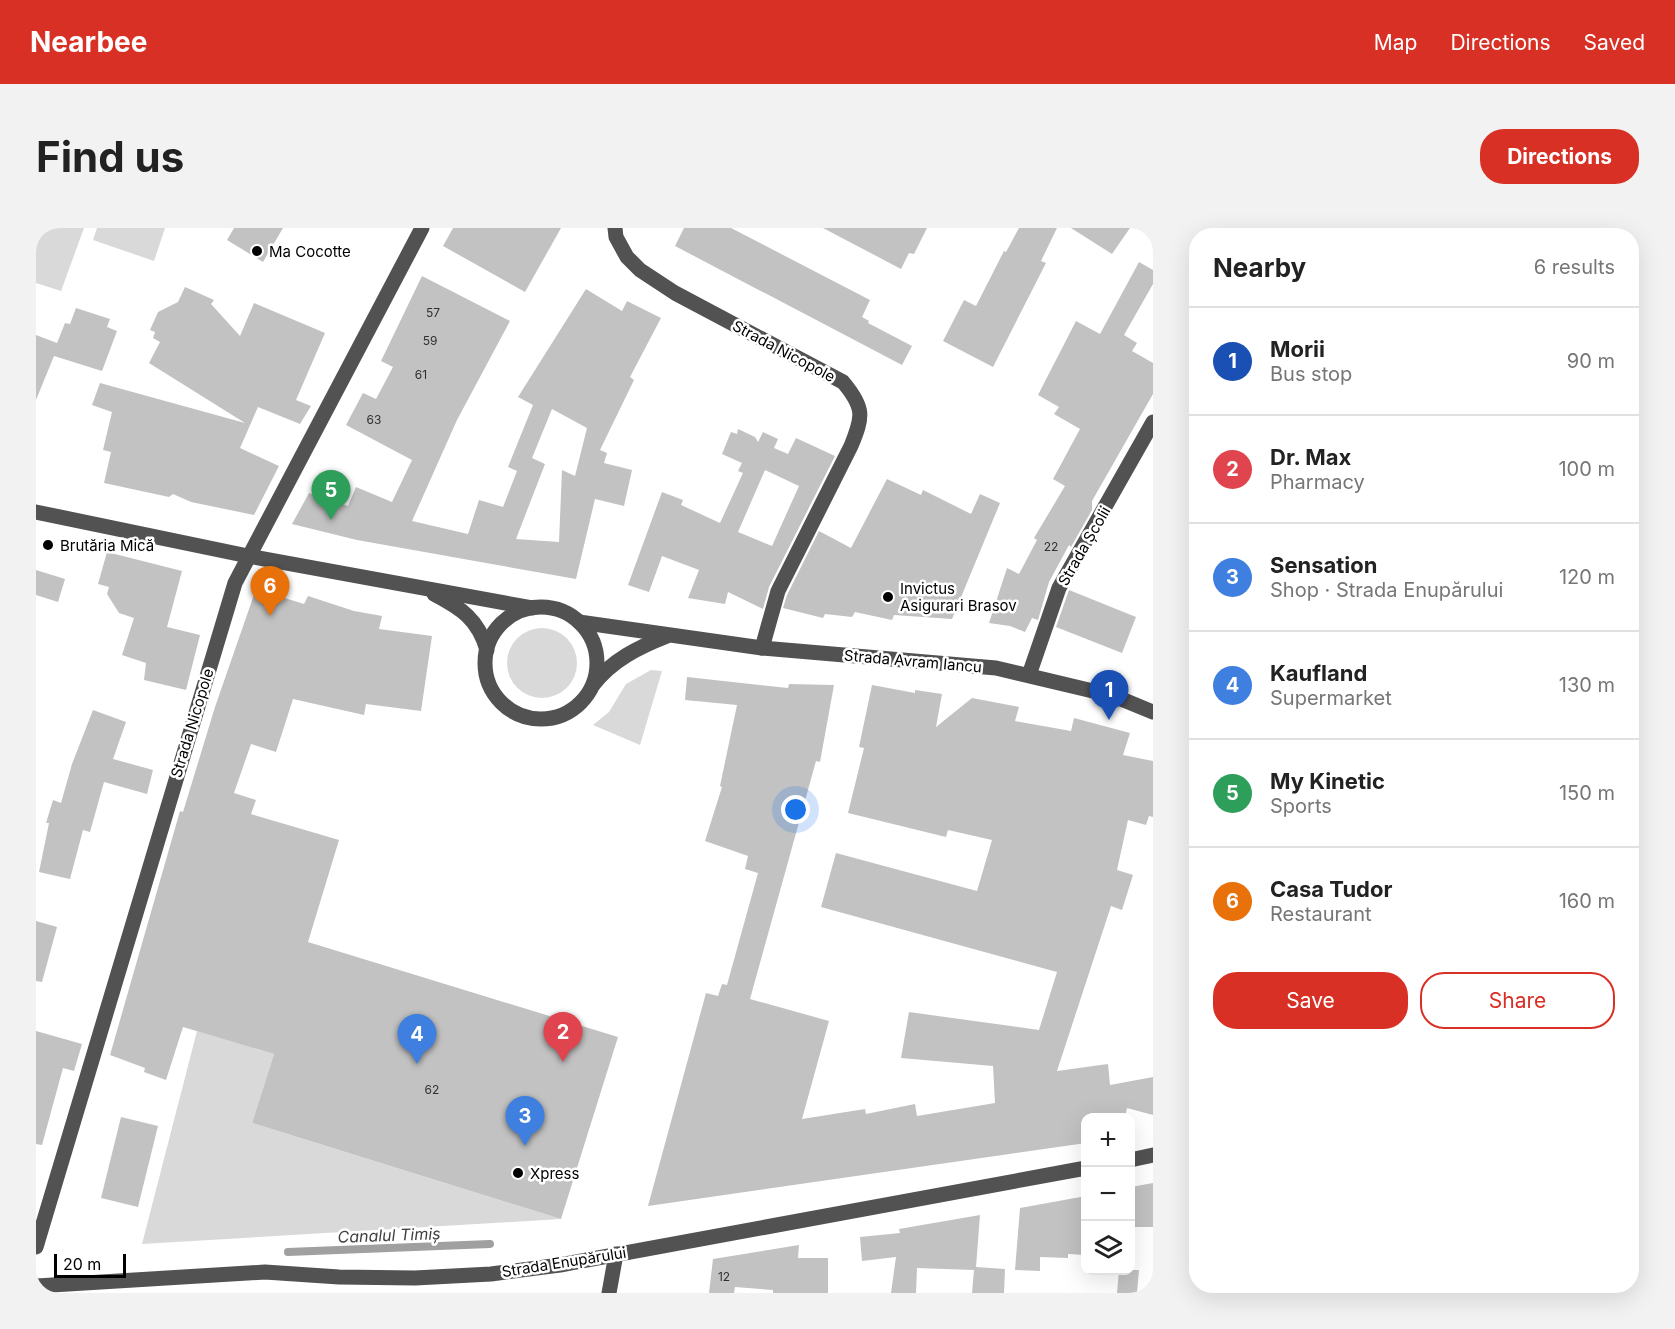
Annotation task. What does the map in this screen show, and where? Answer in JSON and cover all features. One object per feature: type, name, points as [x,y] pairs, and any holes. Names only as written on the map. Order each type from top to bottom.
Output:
[{"type":"street","name":"Strada Nicopole","points":[[36,1247],[235,583],[422,228]]},
{"type":"street","name":"Strada Nicopole","points":[[615,228],[616,237],[627,257],[640,270],[675,294],[843,382],[861,408],[861,422],[851,446],[778,591],[762,648]]},
{"type":"street","name":"Strada Școlii","points":[[1029,675],[1059,588],[1153,423]]},
{"type":"street","points":[[36,512],[248,556],[532,608],[554,608],[579,622],[591,639],[597,658],[591,687]]},
{"type":"street","points":[[421,587],[470,616],[483,636],[487,650],[485,671],[493,691],[507,707],[526,717],[545,718],[563,714],[579,703],[604,672],[628,654],[667,636]]},
{"type":"street","points":[[487,650],[500,625],[514,614],[532,608]]},
{"type":"street","name":"Strada Avram Iancu","points":[[579,622],[762,648],[996,668],[1114,696],[1153,712]]},
{"type":"street","points":[[1135,1159],[1153,1155]]},
{"type":"street","name":"Strada Enupărului","points":[[36,1286],[265,1272],[415,1278],[503,1273],[1081,1169]]},
{"type":"street","points":[[609,1293],[616,1254]]},
{"type":"shaded area","points":[[36,228],[84,228],[61,291],[36,283]]},
{"type":"shaded area","points":[[97,228],[165,228],[154,261],[93,240]]},
{"type":"shaded area","points":[[542,628],[555,631],[567,638],[574,650],[577,663],[574,676],[567,688],[555,695],[542,698],[529,695],[517,688],[510,676],[507,663],[510,650],[517,638],[529,631]]},
{"type":"shaded area","points":[[651,670],[662,671],[640,745],[593,725],[609,712],[626,684]]},
{"type":"shaded area","points":[[197,1031],[274,1054],[252,1123],[561,1219],[142,1244]]},
{"type":"building","name":"Ma Cocotte","points":[[234,228],[283,228],[263,262],[227,240]]},
{"type":"building","points":[[453,228],[561,228],[525,292],[443,246]]},
{"type":"building","points":[[684,228],[731,228],[870,300],[862,317],[869,321],[868,323],[912,346],[902,365],[675,246]]},
{"type":"building","points":[[823,228],[927,228],[914,254],[909,253],[901,269]]},
{"type":"building","points":[[1019,228],[1057,228],[1041,261],[1046,263],[993,367],[943,341],[964,300],[976,306],[1004,251],[1006,252]]},
{"type":"building","points":[[1071,228],[1130,228],[1112,254]]},
{"type":"building","points":[[1139,262],[1153,270],[1153,284],[1124,335],[1137,343],[1132,351],[1153,363],[1153,394],[1092,501],[1092,510],[1071,547],[1069,545],[1049,582],[1038,620],[1032,618],[1025,632],[1010,626],[989,623],[1007,568],[1019,574],[1037,540],[1034,538],[1065,486],[1053,479],[1080,429],[1054,414],[1059,407],[1038,395],[1076,321],[1100,334]]},
{"type":"building","points":[[422,276],[510,321],[457,420],[412,521],[468,534],[479,500],[503,507],[517,471],[508,467],[533,405],[518,397],[586,289],[622,311],[627,301],[661,318],[630,377],[634,380],[600,450],[607,453],[604,463],[632,470],[624,506],[595,499],[576,579],[357,540],[292,524],[309,493],[348,506],[356,487],[392,502],[412,460],[346,425],[363,393],[376,399],[393,367],[381,361]],"holes":[[[552,409],[587,428],[575,476],[562,470],[559,542],[516,539],[545,464],[532,458]]]},
{"type":"building","points":[[185,287],[214,300],[211,304],[240,336],[254,303],[325,333],[296,400],[311,406],[300,424],[258,407],[240,448],[279,466],[254,515],[191,502],[173,494],[169,497],[104,483],[111,452],[103,450],[112,412],[92,405],[100,383],[245,423],[149,363],[160,342],[153,338],[155,332],[150,330],[158,312],[178,302]]},
{"type":"building","points":[[76,308],[110,319],[107,327],[117,331],[102,371],[54,356],[36,400],[36,335],[57,343],[65,323],[70,324]]},
{"type":"building","points":[[738,429],[755,437],[758,442],[763,432],[778,439],[774,448],[788,454],[796,438],[835,456],[769,587],[763,609],[728,592],[725,604],[688,598],[699,570],[662,556],[649,592],[628,585],[662,492],[683,500],[681,505],[720,523],[743,473],[738,471],[742,463],[722,454],[731,432],[737,434]],"holes":[[[765,470],[799,486],[772,546],[738,532]]]},
{"type":"building","points":[[887,479],[921,495],[923,490],[971,514],[980,494],[1000,503],[952,619],[894,615],[892,620],[855,612],[852,617],[825,614],[823,618],[783,608],[787,595],[819,531],[851,548]]},
{"type":"building","points":[[107,552],[182,571],[167,627],[200,635],[186,690],[144,680],[146,663],[122,655],[134,618],[119,613],[107,594],[109,587],[98,584]]},
{"type":"building","points":[[36,570],[65,579],[58,602],[36,595]]},
{"type":"building","points":[[256,589],[304,604],[308,596],[354,611],[382,616],[379,629],[432,636],[421,711],[366,704],[364,715],[293,699],[276,752],[251,744],[234,793],[256,800],[251,814],[339,840],[308,942],[618,1037],[561,1219],[252,1123],[274,1054],[183,1027],[166,1080],[144,1072],[145,1068],[110,1055],[180,811],[183,812],[215,707]]},
{"type":"building","points":[[1069,590],[1136,617],[1122,653],[1056,627]]},
{"type":"building","points":[[687,677],[788,688],[789,684],[834,685],[820,762],[816,761],[750,999],[829,1021],[802,1119],[865,1109],[866,1114],[915,1104],[917,1116],[995,1103],[993,1066],[901,1058],[909,1012],[1039,1030],[1057,972],[821,907],[836,853],[977,891],[992,840],[948,830],[946,837],[848,813],[864,748],[859,747],[872,685],[915,693],[915,690],[942,694],[936,727],[972,698],[1019,707],[1015,721],[1071,731],[1074,718],[1130,733],[1123,755],[1153,761],[1153,817],[1149,816],[1146,825],[1128,820],[1117,870],[1133,875],[1122,910],[1111,906],[1057,1071],[1108,1064],[1110,1085],[1153,1077],[1153,1115],[1127,1108],[1126,1113],[1081,1113],[1081,1144],[648,1206],[706,993],[718,996],[722,984],[727,985],[758,873],[745,869],[748,856],[705,841],[722,787],[720,786],[737,705],[685,700]]},
{"type":"building","points":[[93,710],[126,722],[113,759],[153,770],[147,794],[104,782],[90,832],[83,830],[70,879],[39,872],[49,823],[46,823],[53,800],[61,803],[72,764]]},
{"type":"building","points":[[36,921],[57,927],[42,982],[36,981]]},
{"type":"building","points":[[36,1031],[82,1044],[74,1071],[63,1068],[42,1145],[36,1144]]},
{"type":"building","points":[[121,1117],[158,1126],[138,1207],[101,1198]]},
{"type":"building","points":[[1153,1183],[1153,1227],[1135,1227],[1135,1186]]},
{"type":"building","points":[[1081,1197],[1081,1255],[1068,1254],[1068,1258],[1040,1257],[1040,1271],[1015,1270],[1020,1208]]},
{"type":"building","points":[[980,1215],[976,1267],[1005,1269],[1004,1293],[972,1293],[974,1270],[917,1268],[916,1293],[891,1293],[896,1257],[862,1261],[860,1237],[900,1233],[899,1229]]},
{"type":"building","points":[[799,1245],[798,1258],[828,1258],[828,1293],[773,1293],[773,1290],[735,1287],[734,1293],[709,1293],[713,1259]]},
{"type":"building","points":[[1135,1270],[1139,1270],[1137,1293],[1117,1293],[1119,1275],[1135,1275]]},
{"type":"waterway","name":"Canalul Timiș","points":[[288,1252],[490,1244]]},
{"type":"place","name":"Ma Cocotte","points":[[257,251]]},
{"type":"place","name":"My Kinetic","points":[[331,520]]},
{"type":"place","name":"Brutăria Mică","points":[[48,545]]},
{"type":"place","name":"Invictus Asigurari Brasov","points":[[888,597]]},
{"type":"place","name":"Casa Tudor","points":[[270,616]]},
{"type":"place","name":"Morii","points":[[1109,720]]},
{"type":"place","name":"Dr. Max","points":[[563,1062]]},
{"type":"place","name":"Kaufland","points":[[417,1064]]},
{"type":"place","name":"Sensation","points":[[525,1146]]},
{"type":"place","name":"Xpress","points":[[518,1173]]}]
